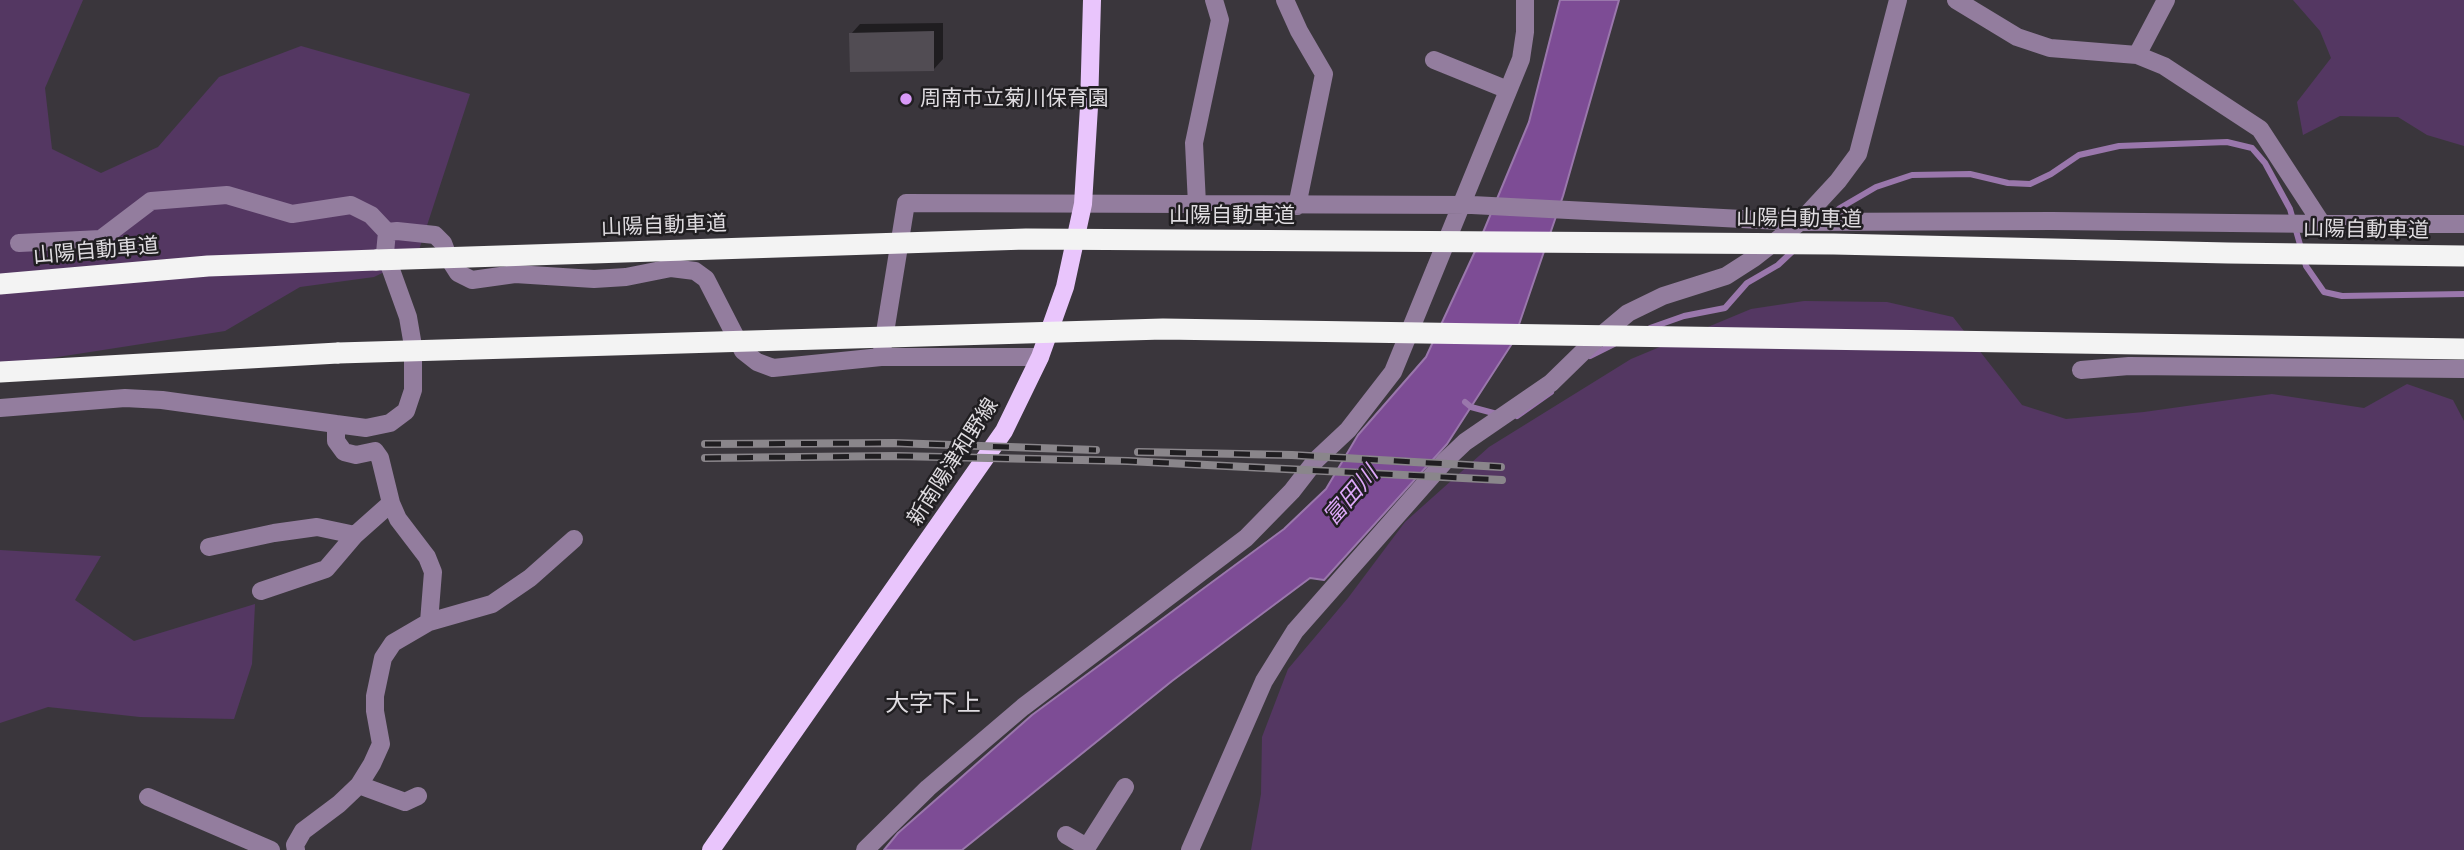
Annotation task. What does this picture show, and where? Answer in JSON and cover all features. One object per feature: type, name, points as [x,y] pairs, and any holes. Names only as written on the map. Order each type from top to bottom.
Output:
[{"type":"highway","name":"山陽自動車道","points":[[0,284],[208,266],[1026,239],[1820,244],[2464,256]]},
{"type":"highway","points":[[0,372],[338,353],[1163,329],[2464,349]]},
{"type":"main road","name":"新南陽津和野線","points":[[711,850],[1004,431],[1040,356],[1065,287],[1083,204],[1092,0]]},
{"type":"street","points":[[1197,204],[1194,143],[1220,20],[1214,0]]},
{"type":"street","points":[[1285,0],[1324,74],[1297,206]]},
{"type":"street","points":[[865,850],[928,788],[1023,707],[1246,538],[1292,491],[1316,460],[1348,430],[1393,372],[1466,205],[1521,59],[1525,32],[1525,0]]},
{"type":"street","points":[[1190,850],[1264,681],[1295,631],[1445,461],[1465,442],[1551,383],[1628,313],[1663,296],[1726,276],[1800,222],[1838,181],[1857,154],[1898,0]]},
{"type":"street","points":[[2137,55],[2166,0]]},
{"type":"street","points":[[1959,1],[2017,37],[2050,48],[2137,55],[2164,66],[2260,129],[2322,224]]},
{"type":"street","points":[[1434,60],[1508,90]]},
{"type":"street","points":[[0,408],[125,398],[150,399],[366,428],[390,423],[406,411],[413,390],[412,337],[408,317],[385,253],[387,232],[371,215],[351,205],[292,214],[227,195],[151,201],[102,239],[19,243]]},
{"type":"street","points":[[881,357],[906,203],[1466,205],[1800,222],[2464,224]]},
{"type":"street","points":[[387,232],[435,235],[443,243],[449,260],[458,273],[471,280],[515,274],[594,279],[626,277],[671,268],[695,271],[706,279],[743,351],[757,362],[773,368],[881,357],[1040,356]]},
{"type":"street","points":[[2081,370],[2130,366],[2464,369]]},
{"type":"street","points":[[336,424],[336,441],[344,452],[356,455],[375,451],[380,458],[391,503],[398,519],[427,557],[433,572],[429,622]]},
{"type":"street","points":[[261,591],[326,569],[355,535],[391,503]]},
{"type":"street","points":[[208,547],[317,527],[355,535]]},
{"type":"street","points":[[296,850],[295,845],[303,831],[359,785],[372,764],[380,744],[374,711],[383,657],[393,643],[429,622],[492,604],[530,578],[574,539]]},
{"type":"street","points":[[359,785],[405,802],[418,796]]},
{"type":"street","points":[[1066,835],[1088,849],[1125,787]]},
{"type":"street","points":[[148,797],[271,850]]},
{"type":"shaded area","points":[[0,0],[83,0],[45,88],[52,149],[101,173],[158,147],[219,77],[301,46],[470,94],[417,256],[374,277],[300,287],[225,331],[0,366]]},
{"type":"shaded area","points":[[2293,0],[2464,0],[2464,146],[2427,135],[2398,117],[2340,116],[2303,135],[2297,102],[2331,58],[2320,31]]},
{"type":"shaded area","points":[[1804,301],[1887,302],[1953,317],[2022,405],[2066,419],[2144,412],[2272,394],[2364,408],[2407,384],[2453,400],[2464,421],[2464,850],[1251,850],[1261,794],[1262,737],[1288,669],[1348,598],[1405,522],[1489,447],[1631,359],[1751,309]]},
{"type":"shaded area","points":[[0,550],[101,556],[75,600],[134,641],[255,604],[252,664],[234,719],[140,717],[48,707],[0,723]]},
{"type":"water","name":"富田川","points":[[1560,0],[1619,0],[1563,196],[1513,342],[1447,444],[1324,580],[1310,578],[1172,681],[962,850],[884,850],[898,833],[1032,715],[1284,529],[1326,489],[1358,435],[1426,357],[1477,247],[1529,122]]},
{"type":"building","points":[[934,31],[934,71],[850,72],[849,33]]},
{"type":"waterway","points":[[1829,218],[1840,208],[1876,187],[1912,175],[1970,174],[2008,183],[2030,184],[2079,155],[2119,146],[2227,142],[2252,148],[2265,163],[2290,209],[2306,266],[2324,292],[2342,296],[2464,294]]},
{"type":"waterway","points":[[1650,328],[1684,316],[1725,308],[1747,283],[1778,265],[1795,249]]},
{"type":"waterway","points":[[1590,356],[1614,344]]},
{"type":"waterway","points":[[1517,416],[1551,392]]},
{"type":"waterway","points":[[1465,402],[1471,407],[1497,414]]},
{"type":"railway","points":[[705,444],[894,443],[1096,450]]},
{"type":"railway","points":[[1138,452],[1292,455],[1501,467]]},
{"type":"railway","points":[[705,458],[896,456],[1128,461],[1502,480]]},
{"type":"place","name":"周南市立菊川保育園","points":[[906,99]]},
{"type":"district","name":"大字下上","points":[[933,704]]}]
